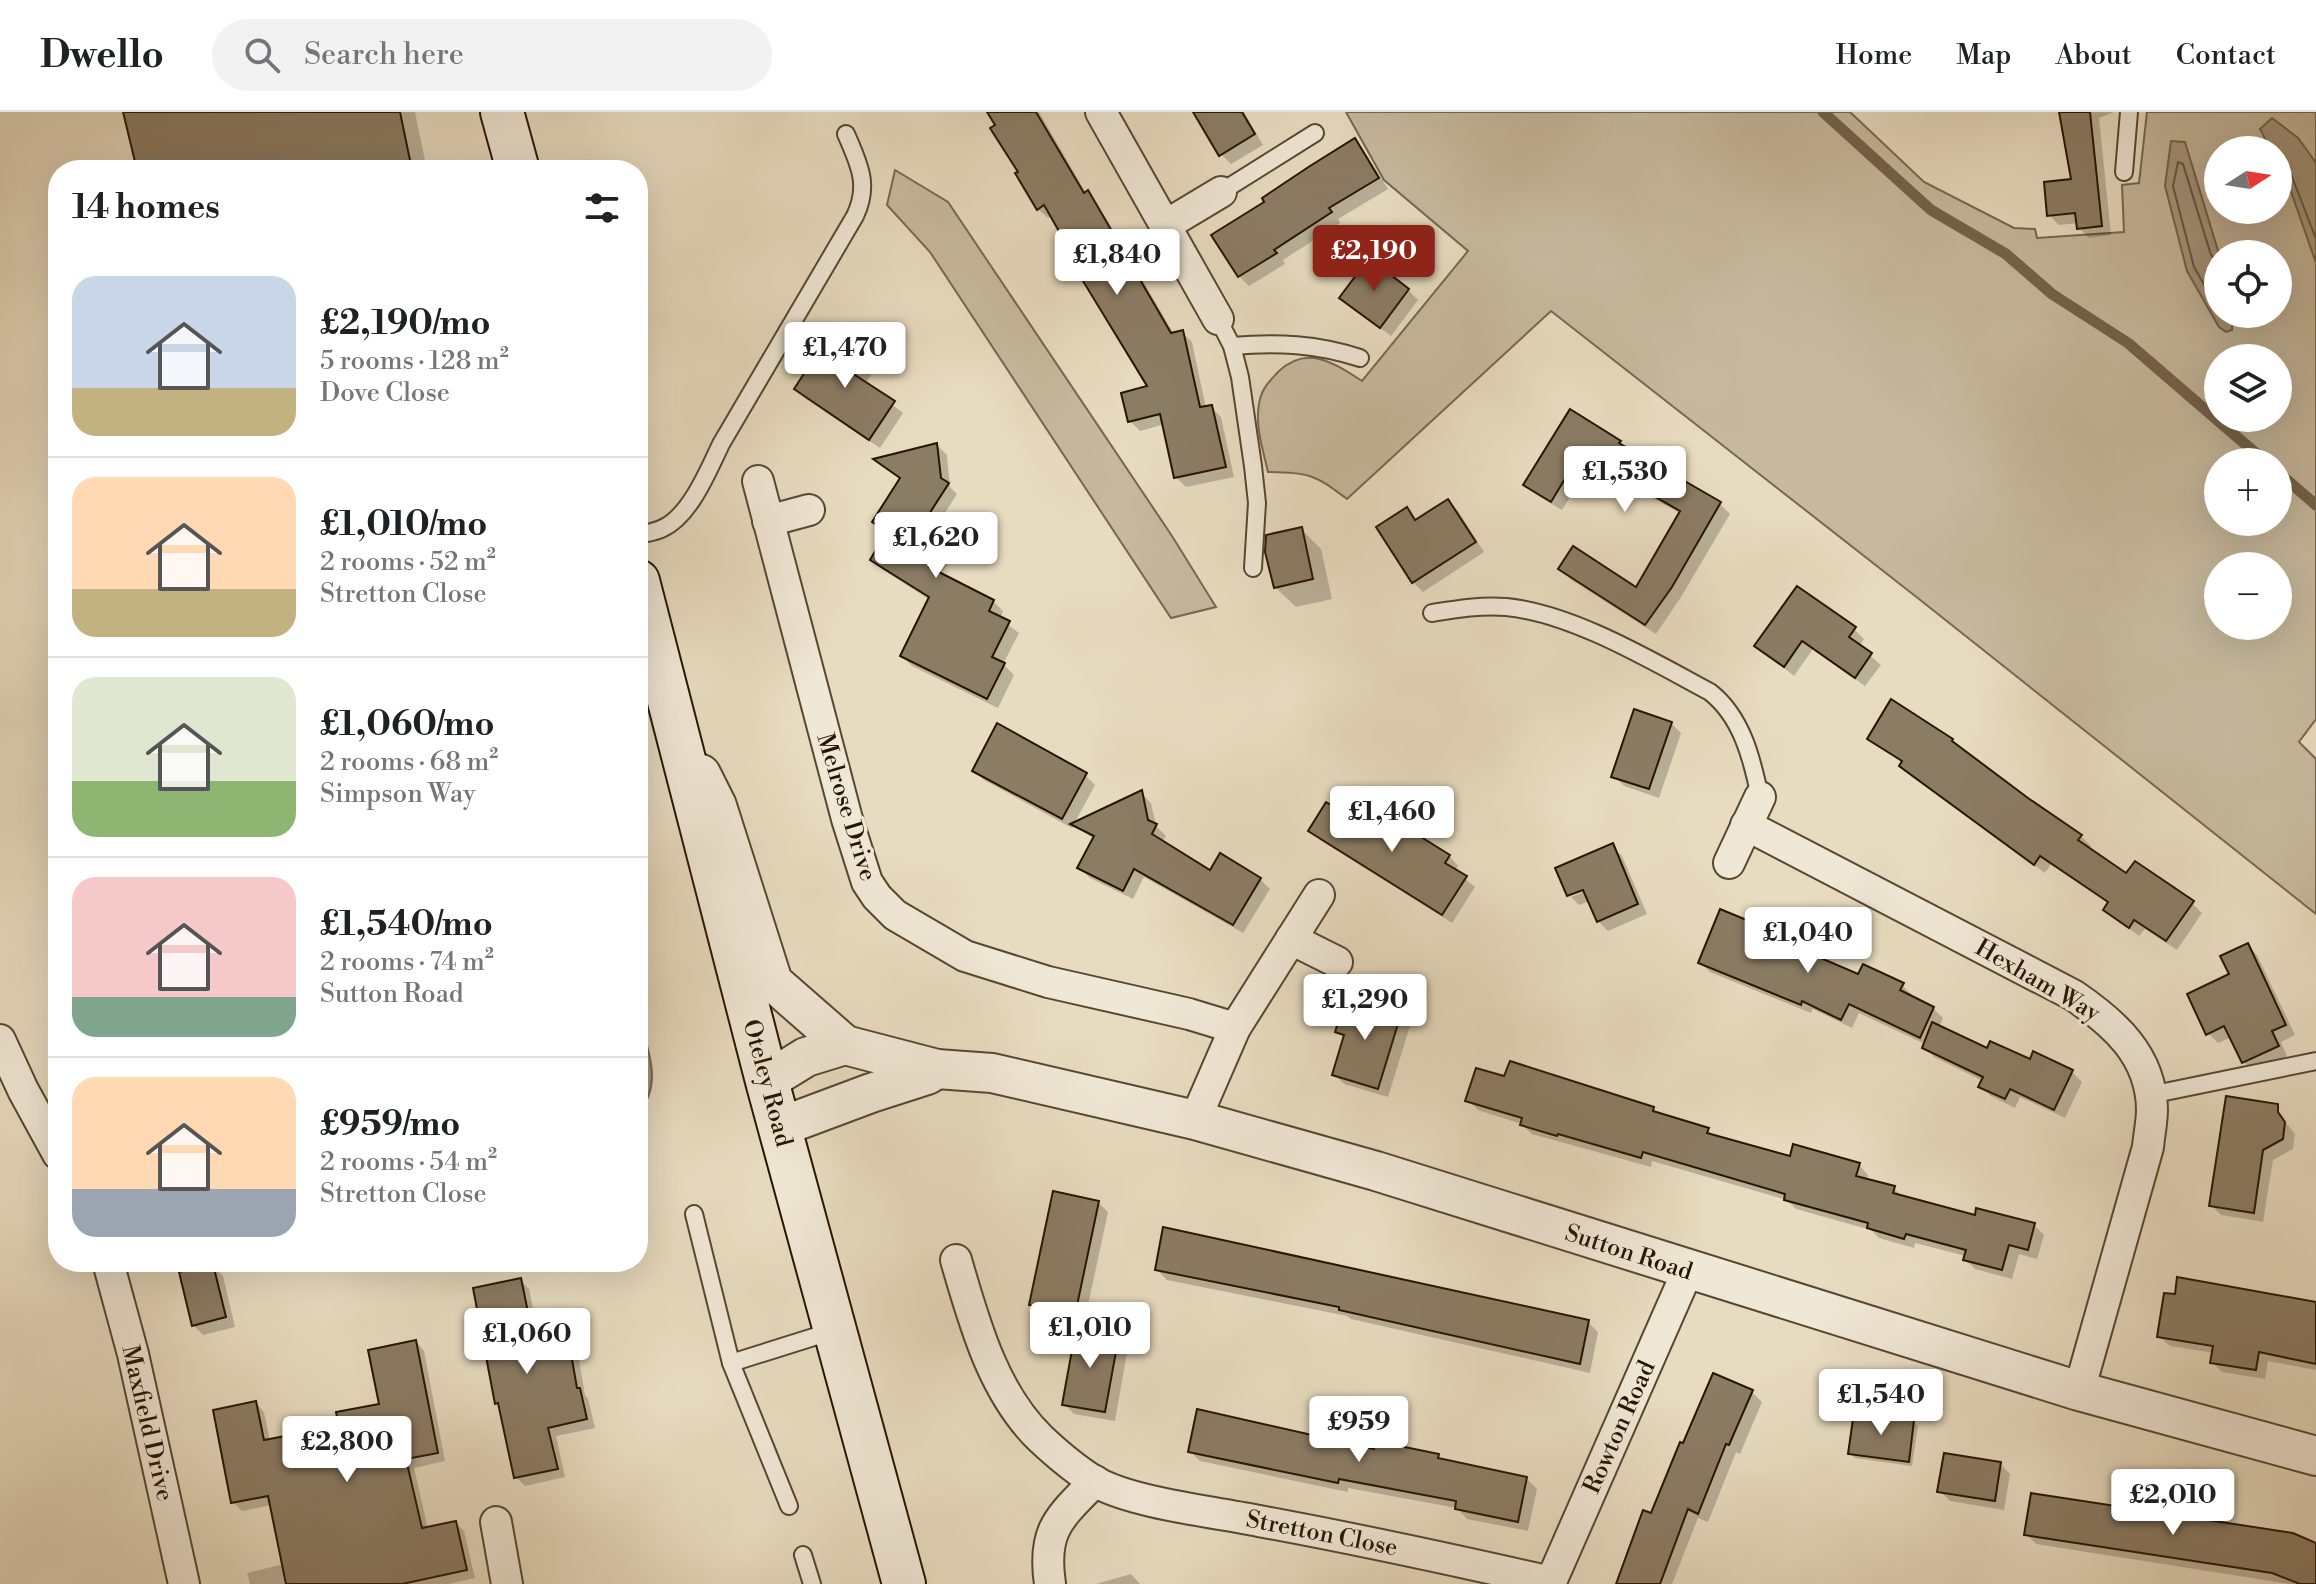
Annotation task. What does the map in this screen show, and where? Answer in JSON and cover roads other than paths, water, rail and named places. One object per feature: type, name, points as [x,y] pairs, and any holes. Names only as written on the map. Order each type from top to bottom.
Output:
[{"type":"main road","points":[[502,112],[515,160]]},
{"type":"main road","points":[[531,112],[543,160]]},
{"type":"main road","name":"Oteley Road","points":[[648,620],[767,1081],[904,1584]]},
{"type":"street","points":[[1101,112],[1218,319]]},
{"type":"street","points":[[1166,225],[1221,192]]},
{"type":"street","name":"Melrose Drive","points":[[758,481],[847,819],[867,882],[877,897],[895,915],[965,956],[1048,982],[1235,1028]]},
{"type":"street","points":[[768,521],[809,510]]},
{"type":"street","points":[[673,718],[717,806],[773,982],[845,1045]]},
{"type":"street","points":[[1729,863],[1760,797]]},
{"type":"street","name":"Hexham Way","points":[[1746,825],[2073,995],[2106,1017],[2129,1042],[2146,1074],[2150,1095],[2152,1109],[2148,1147],[2079,1391]]},
{"type":"street","points":[[1195,1120],[1235,1028],[1319,895]]},
{"type":"street","points":[[1291,939],[1337,962]]},
{"type":"street","points":[[0,1040],[11,1094],[48,1129]]},
{"type":"street","points":[[767,1081],[806,1057],[845,1045]]},
{"type":"street","name":"Sutton Road","points":[[845,1045],[937,1069],[1005,1076],[1195,1120],[1376,1171],[2079,1391],[2316,1456]]},
{"type":"street","name":"Sutton Road","points":[[780,1127],[937,1069]]},
{"type":"street","name":"Stretton Close","points":[[956,1260],[993,1371],[1015,1406],[1040,1439],[1095,1481],[1151,1500],[1379,1544],[1550,1583]]},
{"type":"street","name":"Rowton Road","points":[[1550,1583],[1688,1270]]},
{"type":"street","name":"Maxfield Drive","points":[[111,1272],[133,1354],[184,1584]]},
{"type":"street","points":[[1050,1584],[1046,1556],[1056,1522],[1095,1481]]},
{"type":"street","points":[[496,1522],[507,1584]]},
{"type":"lane","points":[[2124,172],[2129,112]]},
{"type":"lane","points":[[1221,192],[1315,133]]},
{"type":"lane","points":[[648,532],[671,523],[686,507],[862,202],[862,171],[846,134]]},
{"type":"lane","points":[[1218,319],[1232,346],[1240,377],[1257,503],[1253,568]]},
{"type":"lane","points":[[1232,346],[1269,342],[1304,345],[1333,349],[1360,358]]},
{"type":"lane","points":[[1432,613],[1474,607],[1508,607],[1555,618],[1603,638],[1710,692],[1723,702],[1735,720],[1753,764],[1760,797]]},
{"type":"lane","points":[[2150,1095],[2316,1061]]},
{"type":"lane","points":[[694,1214],[731,1363],[789,1506]]},
{"type":"lane","points":[[731,1363],[836,1330]]},
{"type":"lane","points":[[803,1555],[812,1584]]},
{"type":"water","points":[[2272,118],[2298,138],[2316,163],[2316,263],[2292,195],[2292,136],[2264,136],[2260,129]]},
{"type":"water","points":[[2171,141],[2185,142],[2204,205],[2204,224],[2210,224],[2215,240],[2204,240],[2204,301],[2187,271],[2165,186]]},
{"type":"water","points":[[648,1047],[652,1077],[648,1097]]},
{"type":"waterway","points":[[1823,112],[1931,210],[2006,254],[2052,294],[2128,343],[2250,448]]},
{"type":"waterway","points":[[2292,484],[2316,505]]}]
